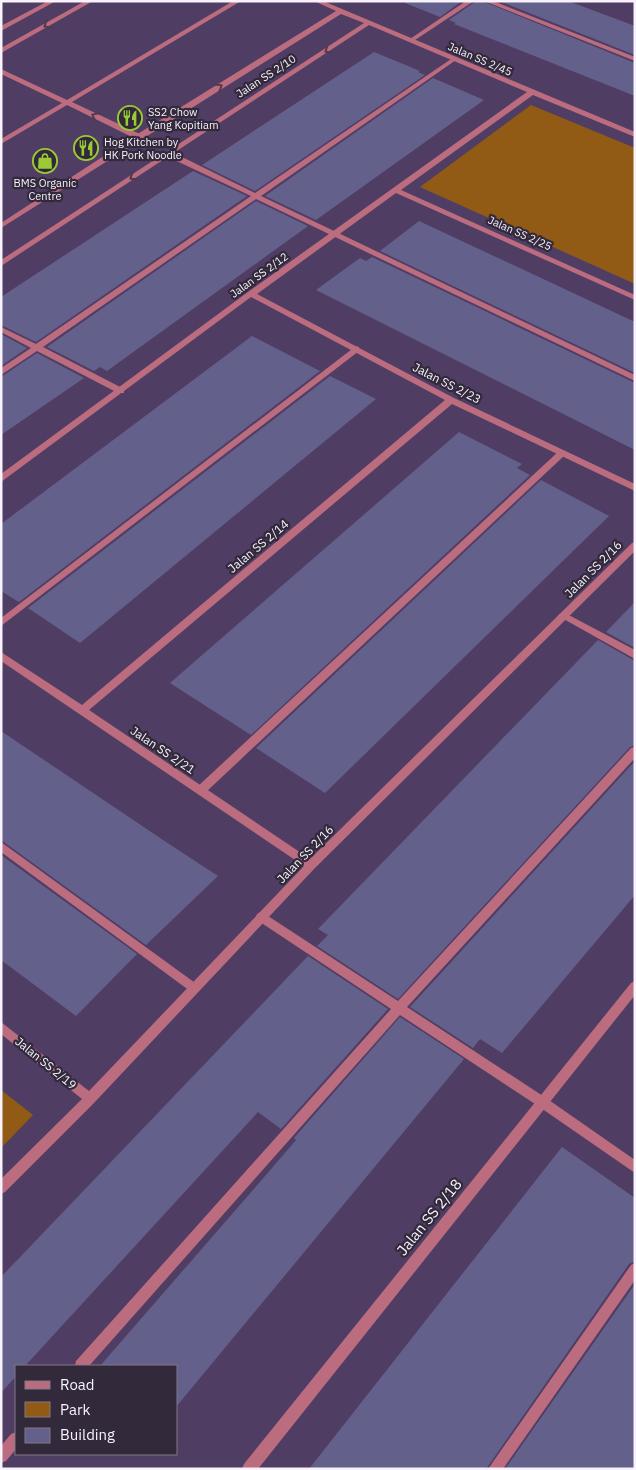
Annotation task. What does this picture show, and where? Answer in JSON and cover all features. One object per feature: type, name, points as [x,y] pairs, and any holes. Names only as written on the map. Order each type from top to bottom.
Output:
[{"type":"street","points":[[1,29],[53,1]]},
{"type":"street","points":[[1,52],[90,1]]},
{"type":"street","points":[[1,142],[238,1]]},
{"type":"street","name":"Jalan SS 2/45","points":[[317,1],[635,135]]},
{"type":"street","points":[[410,41],[471,1]]},
{"type":"street","points":[[487,1],[635,59]]},
{"type":"street","name":"Jalan SS 2/10","points":[[1,226],[138,137],[341,11]]},
{"type":"street","name":"Jalan SS 2/10","points":[[1,264],[368,23]]},
{"type":"street","points":[[1,372],[454,59]]},
{"type":"street","points":[[1,72],[138,137]]},
{"type":"street","name":"Jalan SS 2/12","points":[[1,479],[251,294],[532,92]]},
{"type":"street","points":[[169,154],[635,378]]},
{"type":"street","name":"Jalan SS 2/25","points":[[396,190],[635,298]]},
{"type":"street","name":"Jalan SS 2/23","points":[[251,294],[451,400],[635,488]]},
{"type":"street","points":[[1,329],[121,391]]},
{"type":"street","points":[[1,623],[356,349]]},
{"type":"street","name":"Jalan SS 2/14","points":[[82,711],[451,400]]},
{"type":"street","points":[[201,790],[562,453]]},
{"type":"street","name":"Jalan SS 2/16","points":[[1,1188],[90,1099],[311,864],[635,545]]},
{"type":"street","points":[[563,615],[635,655]]},
{"type":"street","name":"Jalan SS 2/21","points":[[1,656],[311,864]]},
{"type":"street","points":[[82,1365],[400,1008],[635,751]]},
{"type":"street","points":[[1,846],[194,988]]},
{"type":"street","points":[[261,917],[542,1102],[635,1166]]},
{"type":"street","name":"Jalan SS 2/18","points":[[249,1469],[635,986]]},
{"type":"street","name":"Jalan SS 2/19","points":[[1,1027],[90,1099]]},
{"type":"street","points":[[495,1469],[635,1269]]},
{"type":"street","points":[[1,1456],[15,1440]]},
{"type":"green space","points":[[531,105],[635,148],[635,284],[420,187]]},
{"type":"green space","points":[[1,1090],[33,1115],[1,1148]]},
{"type":"building","points":[[405,1],[462,1],[440,17],[405,3]]},
{"type":"building","points":[[476,1],[482,1],[635,63],[635,96],[454,24],[456,23],[449,20]]},
{"type":"building","points":[[499,1],[568,1],[635,26],[635,55]]},
{"type":"building","points":[[374,52],[420,71],[418,72],[425,75],[255,191],[202,165]]},
{"type":"building","points":[[433,78],[484,100],[316,220],[265,196]]},
{"type":"building","points":[[193,171],[247,196],[36,342],[1,325],[1,297]]},
{"type":"building","points":[[256,201],[308,226],[107,371],[100,367],[94,371],[47,347]]},
{"type":"building","points":[[419,221],[635,322],[635,373],[380,251]]},
{"type":"building","points":[[372,257],[635,383],[635,450],[316,290],[360,258],[366,261]]},
{"type":"building","points":[[1,334],[27,348],[1,366]]},
{"type":"building","points":[[252,336],[320,371],[19,602],[1,591],[1,524]]},
{"type":"building","points":[[37,353],[84,378],[1,435],[1,377]]},
{"type":"building","points":[[330,376],[376,399],[80,643],[28,608]]},
{"type":"building","points":[[459,432],[522,464],[517,468],[530,475],[251,735],[170,683]]},
{"type":"building","points":[[541,480],[609,516],[325,793],[256,748]]},
{"type":"building","points":[[635,602],[635,648],[606,632]]},
{"type":"building","points":[[598,640],[635,661],[635,745],[630,747],[398,999],[317,946],[328,935],[318,929]]},
{"type":"building","points":[[1,731],[218,876],[146,945],[1,840]]},
{"type":"building","points":[[635,761],[635,895],[502,1053],[480,1039],[473,1048],[410,1007]]},
{"type":"building","points":[[1,855],[137,954],[76,1016],[1,960]]},
{"type":"building","points":[[308,956],[388,1009],[281,1129],[258,1112],[26,1365],[15,1365],[15,1377],[1,1393],[1,1277]]},
{"type":"building","points":[[400,1017],[464,1059],[178,1405],[178,1365],[101,1365],[296,1140],[294,1138]]},
{"type":"building","points":[[562,1147],[635,1198],[635,1261],[629,1264],[486,1469],[309,1469]]},
{"type":"building","points":[[635,1284],[635,1469],[505,1469]]},
{"type":"place","name":"SS2 Chow Yang Kopitiam","points":[[130,118]]},
{"type":"place","name":"Hog Kitchen by HK Pork Noodle","points":[[86,148]]},
{"type":"place","name":"BMS Organic Centre","points":[[45,161]]}]
